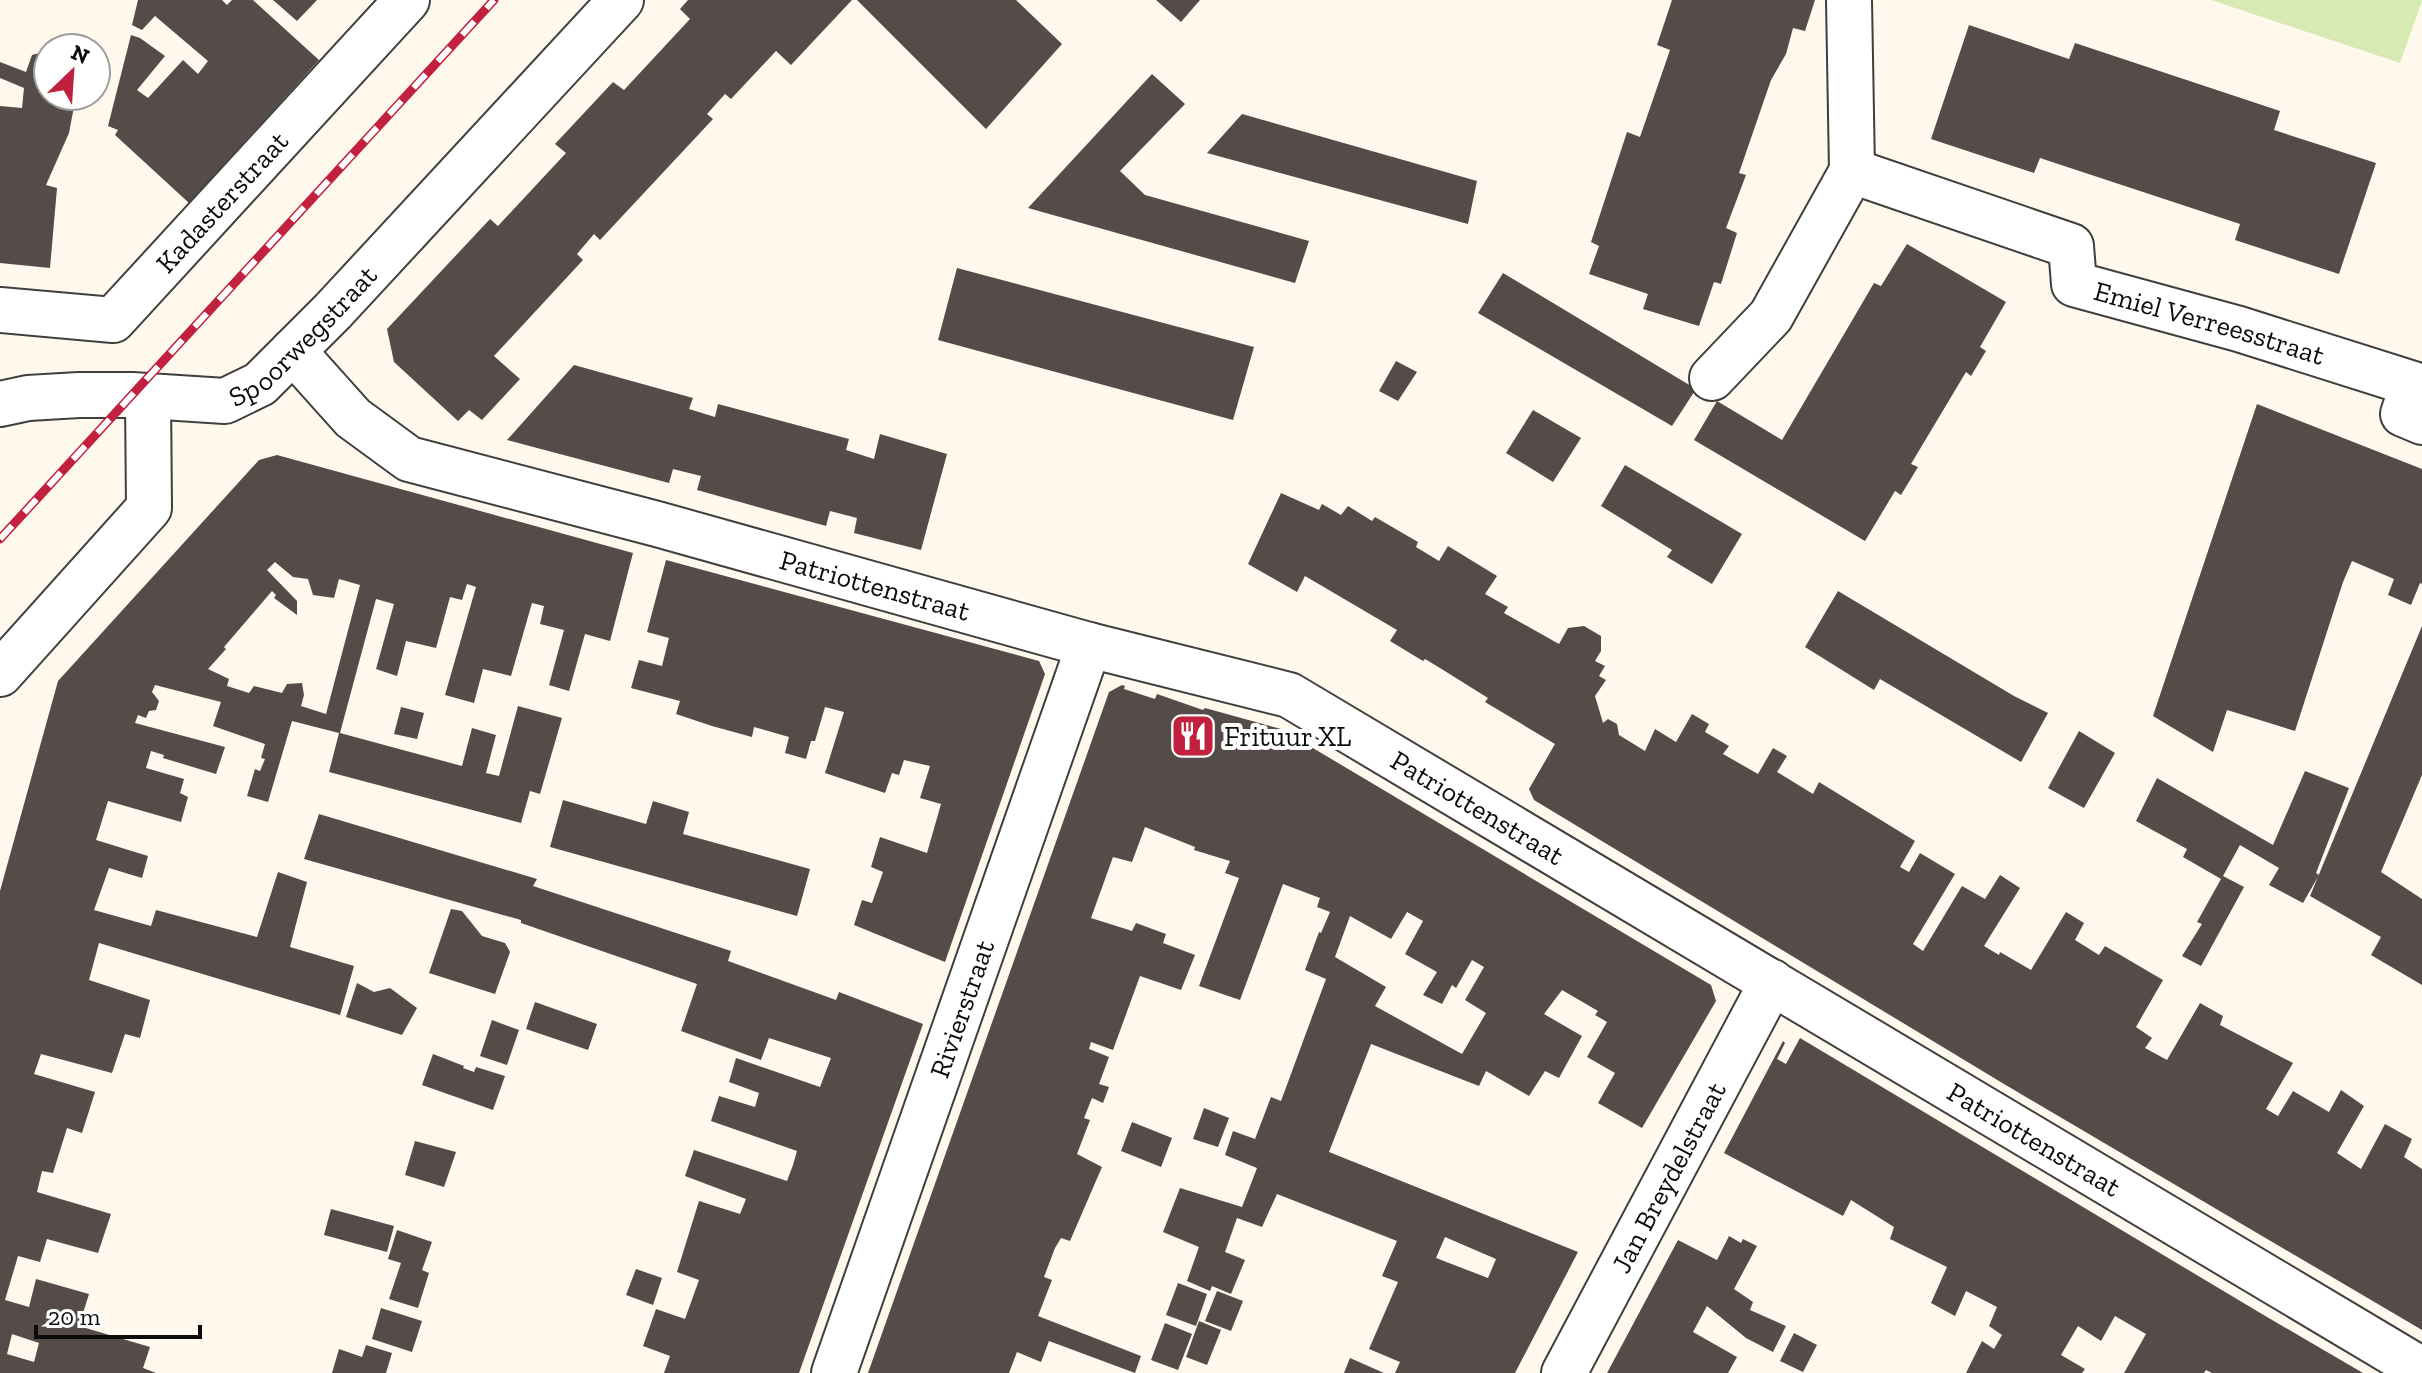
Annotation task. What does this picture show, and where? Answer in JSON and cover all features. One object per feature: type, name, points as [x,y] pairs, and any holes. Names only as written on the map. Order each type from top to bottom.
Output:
[{"type":"street","name":"Kadasterstraat","points":[[0,310],[113,320],[407,0]]},
{"type":"street","name":"Spoorwegstraat","points":[[0,404],[28,398],[66,396],[225,401],[260,384],[333,311],[621,0]]},
{"type":"street","points":[[1712,378],[1771,316],[1852,171],[1849,0]]},
{"type":"street","name":"Emiel Verreesstraat","points":[[1852,171],[2071,246],[2074,284],[2239,329],[2419,387]]},
{"type":"street","name":"Patriottenstraat","points":[[293,351],[353,418],[409,459],[657,524],[1089,645],[1289,695],[2422,1370]]},
{"type":"street","points":[[0,674],[149,508],[148,397]]},
{"type":"street","name":"Rivierstraat","points":[[834,1373],[1089,645]]},
{"type":"street","name":"Jan Breydelstraat","points":[[1564,1373],[1772,982]]},
{"type":"green space","points":[[2211,0],[2422,0],[2422,1],[2400,63]]},
{"type":"building","points":[[138,0],[222,0],[227,5],[232,0],[253,0],[319,60],[189,203],[115,135],[118,130],[108,126],[131,35],[165,56],[137,90],[148,98],[183,60],[198,74],[208,61],[155,16],[142,30],[132,25]]},
{"type":"building","points":[[273,0],[317,0],[297,21]]},
{"type":"building","points":[[688,0],[852,0],[791,65],[776,51],[731,99],[725,94],[707,114],[713,119],[600,240],[594,234],[577,254],[583,260],[494,356],[520,379],[482,420],[469,410],[458,421],[394,362],[387,329],[490,219],[498,226],[566,153],[555,144],[613,82],[624,90],[690,19],[680,9]]},
{"type":"building","points":[[857,0],[1016,0],[1062,44],[986,129]]},
{"type":"building","points":[[1156,0],[1200,0],[1181,22]]},
{"type":"building","points":[[1672,0],[1815,0],[1805,31],[1793,28],[1786,54],[1771,80],[1739,173],[1746,175],[1726,228],[1737,233],[1721,284],[1714,282],[1699,326],[1643,309],[1648,294],[1589,274],[1599,246],[1591,242],[1627,132],[1640,137],[1670,50],[1657,45]]},
{"type":"building","points":[[1969,25],[2069,59],[2075,43],[2280,111],[2274,130],[2376,163],[2339,274],[2235,240],[2240,224],[2040,158],[2034,173],[1931,139]]},
{"type":"building","points":[[32,55],[32,112],[73,112],[69,133],[46,185],[57,188],[50,268],[0,263],[0,106],[22,108],[24,88],[0,78],[0,62],[26,72]]},
{"type":"building","points":[[1152,74],[1185,104],[1120,171],[1145,195],[1309,241],[1295,283],[1028,208]]},
{"type":"building","points":[[1242,114],[1477,181],[1468,224],[1207,153]]},
{"type":"building","points":[[1907,244],[2006,302],[1980,347],[1986,351],[1971,376],[1966,372],[1911,464],[1918,467],[1901,495],[1895,491],[1865,541],[1694,440],[1717,401],[1782,440],[1874,283],[1881,286]]},
{"type":"building","points":[[957,268],[1254,347],[1233,420],[938,340]]},
{"type":"building","points":[[1503,273],[1696,389],[1672,426],[1478,313]]},
{"type":"building","points":[[1396,361],[1417,372],[1398,401],[1379,391]]},
{"type":"building","points":[[574,365],[693,398],[689,409],[715,417],[718,404],[849,439],[846,450],[874,459],[880,434],[947,454],[921,550],[854,533],[857,518],[830,511],[826,526],[697,490],[701,476],[673,469],[669,483],[507,440]]},
{"type":"building","points":[[2257,404],[2422,469],[2422,584],[2411,605],[2388,595],[2394,579],[2352,561],[2295,731],[2227,710],[2213,752],[2153,716]]},
{"type":"building","points":[[1533,410],[1581,438],[1553,482],[1506,453]]},
{"type":"building","points":[[277,455],[633,553],[610,641],[585,634],[569,691],[549,685],[564,630],[540,624],[544,606],[532,603],[511,676],[483,669],[474,703],[445,695],[476,587],[467,584],[462,600],[450,597],[436,648],[406,641],[397,676],[376,669],[394,604],[376,599],[340,733],[462,766],[472,728],[496,735],[486,773],[499,776],[518,706],[562,718],[540,794],[530,791],[521,823],[329,772],[339,733],[292,721],[268,802],[247,796],[255,769],[260,771],[265,759],[261,758],[265,744],[213,726],[221,702],[155,685],[152,692],[159,701],[156,710],[149,711],[146,718],[138,715],[135,723],[225,747],[216,774],[163,758],[164,755],[151,751],[146,768],[184,779],[180,793],[188,797],[181,822],[108,801],[96,840],[148,856],[142,878],[109,868],[94,910],[151,926],[156,910],[257,937],[278,872],[307,882],[290,947],[354,966],[340,1015],[99,943],[89,980],[150,1000],[140,1038],[125,1034],[112,1073],[41,1054],[34,1074],[95,1092],[82,1133],[67,1128],[53,1173],[42,1171],[37,1192],[111,1214],[98,1253],[47,1239],[40,1262],[18,1256],[5,1300],[29,1307],[36,1279],[89,1294],[79,1326],[150,1347],[143,1368],[156,1373],[0,1373],[0,891],[58,681],[259,460]],"holes":[[[275,562],[293,577],[308,579],[313,595],[334,598],[339,579],[360,585],[326,714],[301,706],[304,695],[302,683],[287,684],[282,693],[254,686],[249,693],[227,686],[229,679],[208,669],[272,591],[276,595],[274,598],[297,615],[297,601],[267,570]],[[12,1334],[39,1343],[34,1362],[7,1354]]]},
{"type":"building","points":[[1625,465],[1742,534],[1712,584],[1667,557],[1672,550],[1601,506]]},
{"type":"building","points":[[1281,493],[1319,510],[1322,504],[1341,515],[1348,506],[1372,521],[1375,517],[1418,542],[1416,547],[1439,561],[1448,546],[1497,576],[1485,594],[1508,607],[1504,613],[1559,644],[1568,628],[1584,626],[1601,636],[1601,651],[1595,661],[1605,666],[1599,676],[1606,680],[1595,696],[1603,723],[1608,719],[1617,724],[1619,735],[1645,751],[1655,729],[1676,742],[1692,714],[1709,724],[1705,732],[1729,746],[1723,754],[1758,774],[1773,748],[1787,756],[1777,772],[1813,794],[1819,782],[1915,841],[1900,867],[1909,872],[1920,853],[1955,874],[1913,944],[1923,951],[1962,886],[1985,899],[2000,875],[2020,888],[1984,946],[2031,970],[2066,912],[2084,923],[2075,940],[2099,955],[2105,946],[2163,980],[2136,1027],[2152,1038],[2145,1048],[2167,1060],[2200,1003],[2223,1016],[2220,1025],[2293,1063],[2266,1109],[2278,1116],[2293,1091],[2329,1112],[2341,1090],[2364,1106],[2337,1153],[2361,1169],[2385,1124],[2412,1139],[2404,1157],[2422,1169],[2422,1330],[2004,1084],[1534,800],[1529,789],[1555,744],[1485,702],[1488,698],[1440,668],[1390,641],[1397,630],[1305,576],[1297,592],[1248,564]]},
{"type":"building","points":[[666,560],[1039,661],[1045,674],[945,962],[854,925],[862,900],[872,903],[883,872],[871,867],[880,837],[927,853],[941,804],[920,798],[930,766],[904,760],[899,775],[892,773],[885,793],[825,773],[844,712],[825,707],[806,759],[785,753],[789,737],[754,727],[752,737],[712,726],[676,714],[680,701],[631,688],[639,660],[662,666],[669,638],[647,632]]},
{"type":"building","points":[[1838,591],[2048,713],[2021,762],[1880,679],[1874,690],[1805,647]]},
{"type":"building","points":[[2422,626],[2422,775],[2381,872],[2422,899],[2422,985],[2371,955],[2381,937],[2310,896]]},
{"type":"building","points":[[1122,685],[1124,689],[1155,699],[1157,694],[1203,710],[1205,708],[1281,729],[1711,985],[1716,1001],[1642,1128],[1598,1103],[1615,1073],[1587,1057],[1607,1022],[1595,1015],[1598,1011],[1562,990],[1544,1014],[1582,1036],[1559,1078],[1545,1071],[1529,1096],[1486,1071],[1479,1086],[1371,1044],[1329,1152],[1578,1252],[1515,1373],[1395,1373],[1400,1362],[1369,1349],[1398,1282],[1382,1276],[1397,1241],[1277,1194],[1262,1227],[1237,1218],[1225,1252],[1245,1260],[1231,1294],[1212,1286],[1210,1291],[1187,1281],[1199,1247],[1163,1232],[1180,1188],[1242,1207],[1257,1168],[1225,1155],[1233,1131],[1255,1139],[1271,1097],[1281,1101],[1326,979],[1305,970],[1330,912],[1317,907],[1320,898],[1283,884],[1240,1000],[1199,986],[1239,878],[1225,873],[1230,861],[1194,850],[1195,847],[1145,827],[1132,862],[1113,857],[1091,918],[1132,931],[1136,923],[1166,934],[1163,943],[1195,955],[1181,990],[1140,976],[1113,1050],[1091,1042],[1089,1049],[1109,1057],[1099,1084],[1109,1087],[1103,1103],[1092,1098],[1084,1118],[1090,1120],[1077,1154],[1102,1167],[1070,1241],[1061,1238],[1055,1248],[1044,1277],[1052,1280],[1038,1316],[1141,1356],[1135,1373],[1049,1341],[1041,1362],[1017,1352],[1009,1373],[868,1373],[1109,692]],"holes":[[[1407,912],[1423,921],[1405,954],[1437,972],[1423,995],[1442,1004],[1452,985],[1456,988],[1472,960],[1484,967],[1465,1000],[1486,1013],[1462,1054],[1375,1006],[1386,987],[1335,957],[1350,916],[1391,939]],[[1445,1237],[1496,1259],[1488,1278],[1436,1258]]]},
{"type":"building","points":[[401,707],[424,713],[417,739],[394,734]]},
{"type":"building","points":[[2079,731],[2115,753],[2084,808],[2048,788]]},
{"type":"building","points":[[2305,771],[2349,788],[2316,873],[2319,875],[2303,903],[2269,885],[2279,868],[2240,845],[2223,876],[2244,887],[2201,966],[2182,956],[2202,924],[2197,922],[2221,879],[2183,857],[2187,849],[2136,821],[2157,778],[2273,845]]},
{"type":"building","points":[[563,800],[646,824],[653,801],[689,812],[683,834],[810,869],[797,916],[550,847]]},
{"type":"building","points":[[319,814],[537,879],[533,886],[731,951],[728,961],[836,1000],[839,992],[923,1024],[799,1373],[664,1373],[670,1356],[643,1346],[656,1309],[685,1319],[699,1280],[677,1272],[699,1201],[740,1214],[746,1199],[685,1176],[694,1150],[787,1181],[793,1165],[797,1151],[711,1121],[719,1096],[755,1107],[759,1093],[729,1082],[736,1058],[820,1087],[831,1058],[769,1038],[761,1060],[681,1031],[697,984],[521,923],[521,920],[304,859]]},
{"type":"building","points":[[451,909],[462,911],[482,936],[505,943],[510,952],[495,994],[429,973]]},
{"type":"building","points":[[357,983],[374,992],[390,988],[417,1008],[402,1035],[346,1017]]},
{"type":"building","points":[[535,1002],[597,1024],[588,1050],[526,1029]]},
{"type":"building","points":[[492,1020],[519,1030],[507,1065],[480,1056]]},
{"type":"building","points":[[1800,1038],[2363,1373],[2212,1373],[2206,1370],[2204,1373],[2124,1373],[2146,1334],[2115,1316],[2101,1341],[2078,1326],[2061,1355],[2085,1369],[2082,1373],[1966,1373],[1982,1341],[1994,1349],[2002,1335],[1989,1326],[1997,1307],[1966,1291],[1955,1316],[1931,1303],[1947,1267],[1890,1239],[1894,1227],[1851,1200],[1843,1216],[1724,1153],[1783,1041],[1785,1043],[1777,1059],[1786,1064]]},
{"type":"building","points":[[433,1054],[474,1072],[476,1067],[505,1076],[493,1110],[422,1085]]},
{"type":"building","points":[[1204,1108],[1229,1118],[1218,1147],[1193,1139]]},
{"type":"building","points":[[1132,1122],[1172,1138],[1161,1167],[1121,1151]]},
{"type":"building","points":[[415,1141],[456,1152],[444,1187],[405,1175]]},
{"type":"building","points":[[331,1209],[394,1226],[387,1252],[324,1235]]},
{"type":"building","points":[[397,1230],[432,1242],[422,1270],[429,1273],[418,1308],[389,1299],[401,1263],[388,1259]]},
{"type":"building","points":[[1729,1236],[1741,1243],[1743,1239],[1757,1246],[1734,1289],[1753,1302],[1750,1310],[1786,1326],[1773,1352],[1746,1338],[1707,1306],[1693,1332],[1737,1357],[1728,1373],[1607,1373],[1678,1240],[1717,1260]]},
{"type":"building","points":[[636,1269],[662,1278],[653,1305],[626,1295]]},
{"type":"building","points":[[1178,1283],[1207,1294],[1196,1326],[1166,1315]]},
{"type":"building","points":[[1217,1291],[1243,1301],[1231,1331],[1205,1321]]},
{"type":"building","points":[[381,1308],[422,1321],[412,1352],[372,1339]]},
{"type":"building","points":[[1199,1321],[1221,1330],[1207,1365],[1186,1357]]},
{"type":"building","points":[[1165,1323],[1192,1334],[1178,1370],[1151,1360]]},
{"type":"building","points":[[1794,1333],[1817,1345],[1803,1372],[1780,1361]]},
{"type":"building","points":[[366,1345],[392,1353],[386,1373],[332,1373],[339,1349],[362,1357]]},
{"type":"building","points":[[1350,1358],[1384,1373],[1344,1373]]},
{"type":"railway","points":[[0,539],[494,0]]},
{"type":"place","name":"Frituur XL","points":[[1193,736]]}]
